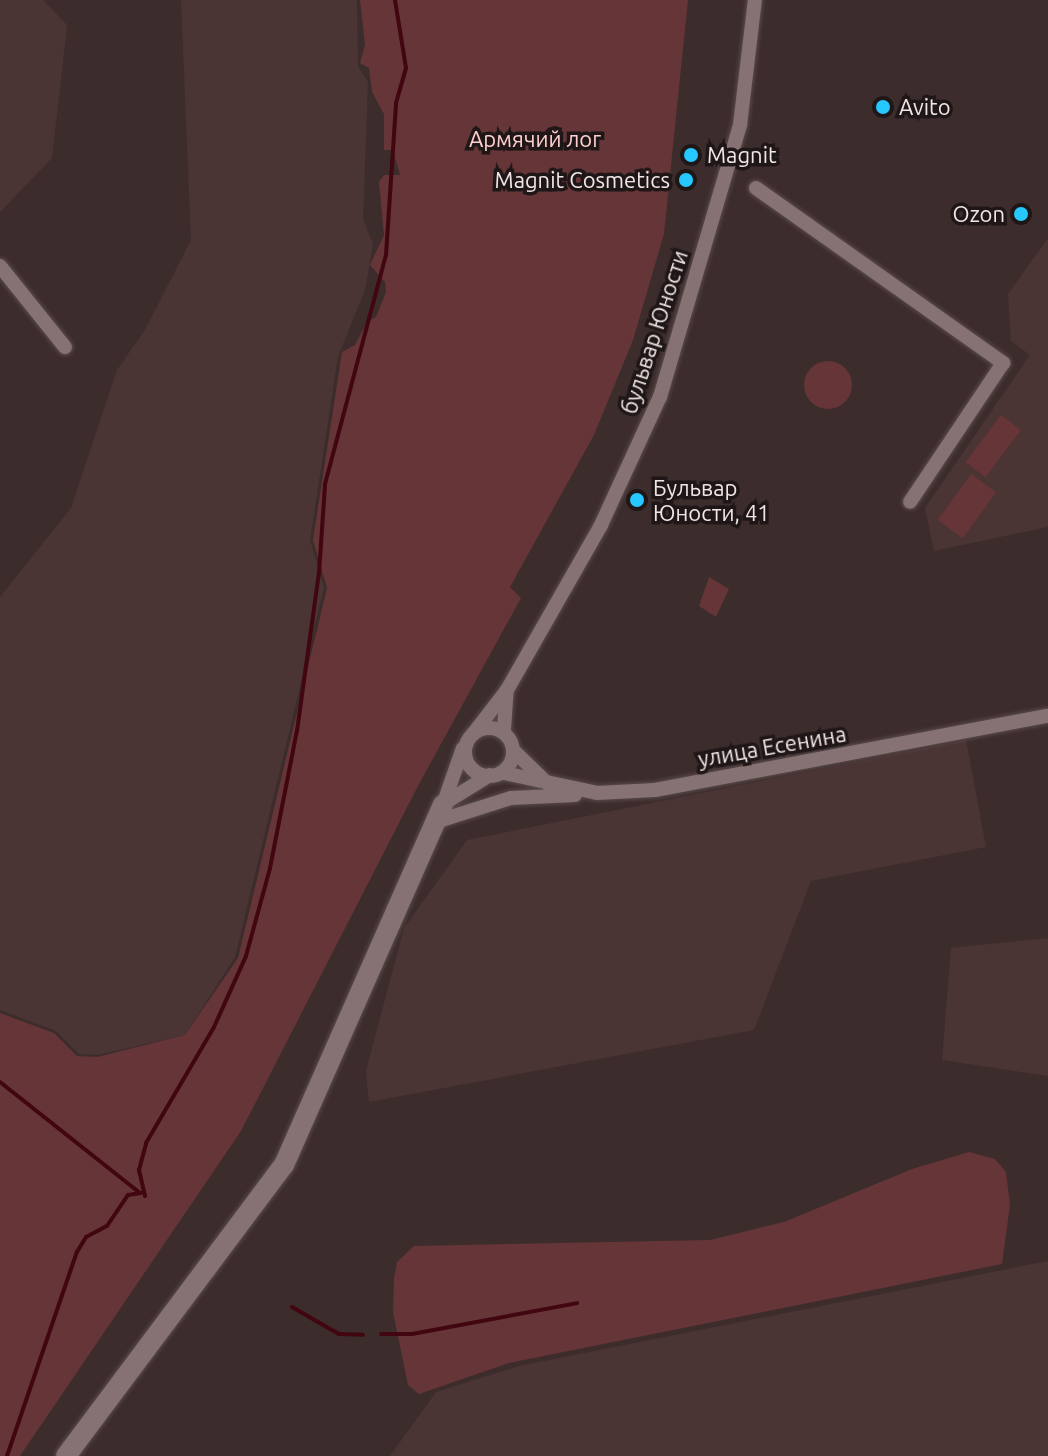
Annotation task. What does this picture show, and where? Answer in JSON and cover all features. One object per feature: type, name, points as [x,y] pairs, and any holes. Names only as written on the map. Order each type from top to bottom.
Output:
[{"type":"street","name":"бульвар Юности","points":[[473,734],[507,690],[601,525],[660,397],[740,125],[755,0]]},
{"type":"street","points":[[756,188],[1003,363],[910,502]]},
{"type":"street","points":[[0,266],[65,347]]},
{"type":"street","points":[[507,690],[504,729],[515,752],[549,784]]},
{"type":"street","name":"улица Есенина","points":[[497,774],[597,793],[655,790],[1048,716]]},
{"type":"street","points":[[66,1456],[284,1165],[431,823],[443,805],[463,747],[473,734],[504,729]]},
{"type":"street","points":[[463,747],[469,768],[497,774]]},
{"type":"street","points":[[443,805],[497,774],[515,752]]},
{"type":"street","points":[[431,823],[511,798],[597,793]]},
{"type":"shaded area","points":[[0,0],[43,0],[67,25],[52,158],[0,212]]},
{"type":"shaded area","points":[[181,0],[357,0],[358,66],[368,82],[363,220],[373,244],[365,290],[338,356],[310,540],[324,587],[235,957],[185,1035],[97,1055],[79,1054],[56,1031],[0,1010],[0,597],[71,508],[117,370],[145,330],[191,240]]},
{"type":"shaded area","points":[[1048,238],[1048,527],[934,551],[925,508],[1030,355],[1011,341],[1008,294]]},
{"type":"shaded area","points":[[966,740],[986,847],[811,881],[754,1030],[369,1102],[366,1071],[404,928],[467,840]]},
{"type":"shaded area","points":[[1048,938],[1048,1076],[942,1060],[951,948]]},
{"type":"shaded area","points":[[1048,1261],[1048,1456],[390,1456],[436,1392],[519,1366]]},
{"type":"green space","name":"Армячий лог","points":[[360,0],[688,0],[664,234],[633,340],[594,435],[510,587],[521,598],[418,786],[241,1131],[20,1456],[0,1456],[0,1013],[54,1033],[77,1056],[97,1057],[185,1035],[238,958],[327,588],[313,540],[342,352],[355,345],[367,322],[376,317],[386,292],[385,282],[370,265],[384,235],[379,182],[384,175],[400,175],[393,150],[384,150],[384,114],[372,92],[369,68],[360,63],[365,45]]},
{"type":"green space","points":[[828,361],[845,368],[852,385],[845,402],[828,409],[811,402],[804,385],[811,368]]},
{"type":"green space","points":[[1001,415],[1021,430],[985,477],[965,462]]},
{"type":"green space","points":[[971,474],[996,492],[963,538],[937,520]]},
{"type":"green space","points":[[709,577],[729,589],[716,617],[699,606]]},
{"type":"green space","points":[[969,1152],[995,1159],[1006,1172],[1010,1205],[1002,1264],[509,1363],[419,1394],[408,1385],[393,1312],[394,1278],[397,1262],[414,1246],[710,1240],[784,1222],[912,1169]]},
{"type":"waterway","points":[[145,1196],[139,1170],[146,1143],[214,1027],[246,956],[270,868],[297,731],[319,573],[325,484],[386,255],[396,103],[406,68],[395,0]]},
{"type":"waterway","points":[[0,1082],[139,1192]]},
{"type":"waterway","points":[[7,1456],[77,1252],[86,1237],[107,1226],[128,1195],[141,1193]]},
{"type":"waterway","points":[[381,1334],[412,1334],[577,1303]]},
{"type":"waterway","points":[[292,1307],[339,1334],[363,1335]]},
{"type":"place","name":"Avito","points":[[883,107]]},
{"type":"place","name":"Magnit","points":[[691,155]]},
{"type":"place","name":"Magnit Cosmetics","points":[[686,180]]},
{"type":"place","name":"Ozon","points":[[1021,214]]},
{"type":"place","name":"Бульвар Юности, 41","points":[[637,500]]}]
